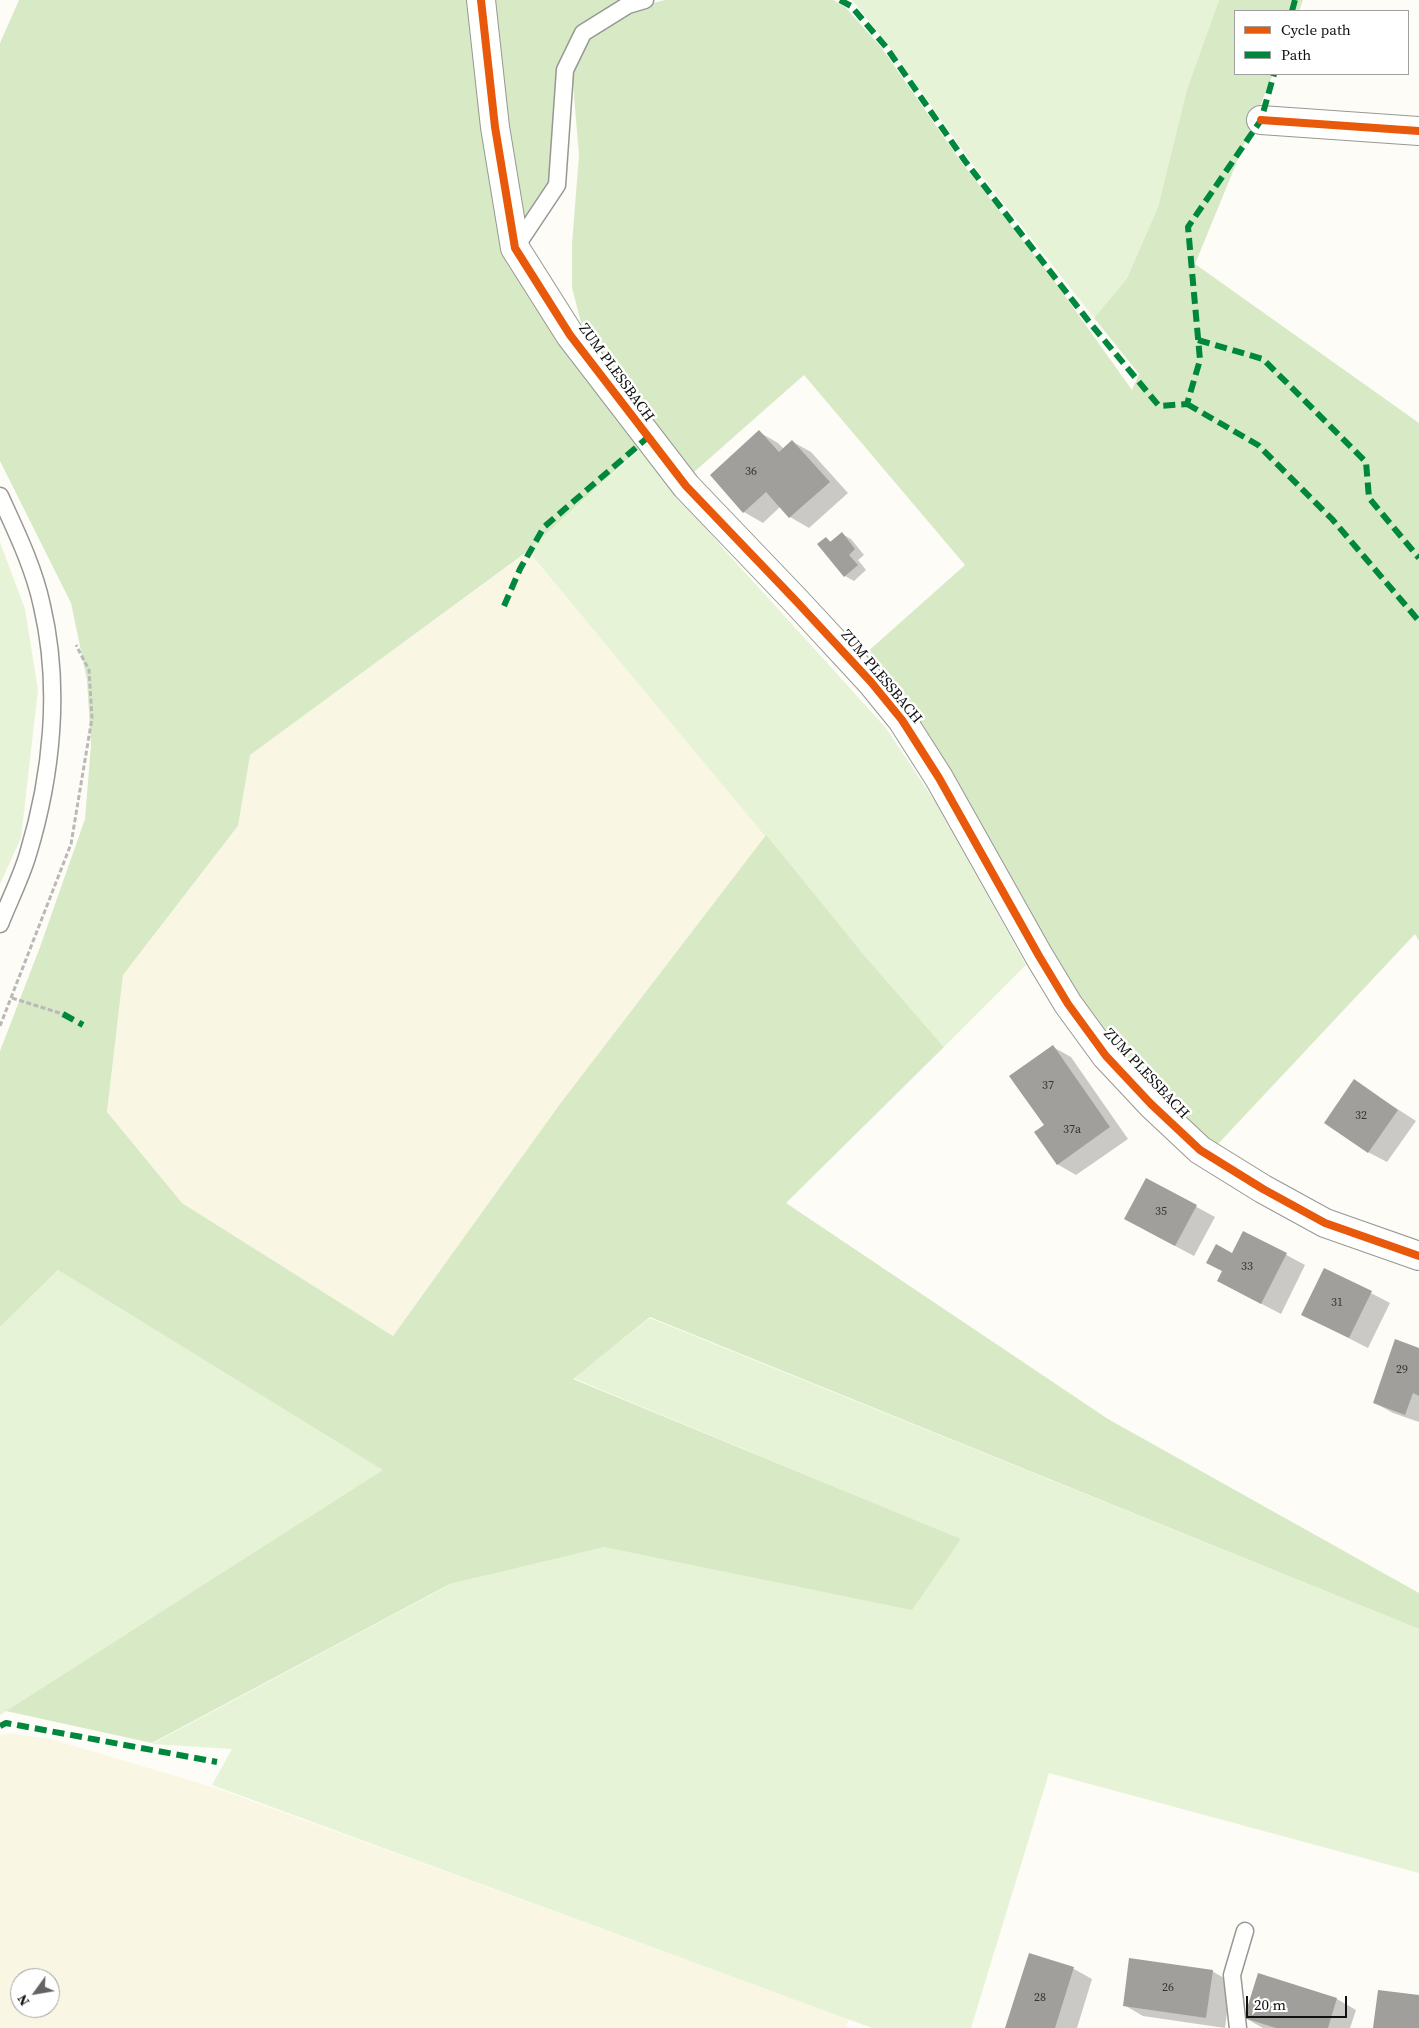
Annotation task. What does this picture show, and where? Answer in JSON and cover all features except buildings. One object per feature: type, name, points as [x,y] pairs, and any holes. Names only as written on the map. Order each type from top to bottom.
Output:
[{"type":"street","name":"ZUM PLESSBACH","points":[[481,0],[495,127],[514,248],[570,336],[686,486],[872,682],[902,720],[939,778],[1068,1004],[1106,1056],[1151,1104],[1200,1150],[1263,1189],[1325,1223],[1419,1256]]},
{"type":"street","points":[[1261,120],[1419,131]]},
{"type":"lane","points":[[514,248],[557,185],[565,70],[582,33],[628,5],[646,0]]},
{"type":"lane","points":[[0,496],[17,532],[42,606],[54,687],[46,770],[28,854],[0,924]]},
{"type":"lane","points":[[1238,2028],[1232,1975],[1245,1930]]},
{"type":"path","points":[[12,998],[63,1014]]},
{"type":"shaded area","points":[[528,552],[766,835],[560,1105],[393,1336],[182,1203],[107,1113],[123,975],[238,827],[249,755]]},
{"type":"shaded area","points":[[10,1733],[51,1739],[216,1788],[849,2019],[846,2028],[0,2028],[0,1735]]},
{"type":"green space","points":[[19,0],[474,0],[509,252],[640,448],[528,551],[250,755],[238,826],[123,975],[107,1112],[182,1203],[393,1336],[560,1104],[766,835],[864,955],[944,1047],[786,1203],[1108,1419],[1419,1593],[1419,1629],[650,1317],[573,1379],[961,1539],[912,1610],[604,1547],[450,1584],[152,1743],[6,1711],[383,1470],[58,1270],[0,1327],[0,1051],[40,947],[85,819],[91,744],[87,680],[71,603],[0,461],[0,43]]},
{"type":"green space","points":[[487,0],[627,0],[580,27],[551,183],[523,229]]},
{"type":"green space","points":[[665,0],[833,0],[845,7],[881,47],[962,163],[1050,275],[1132,390],[1139,374],[1094,318],[1127,278],[1158,207],[1187,89],[1219,0],[1303,0],[1299,10],[1234,10],[1234,75],[1273,75],[1195,264],[1419,423],[1419,941],[1415,934],[1217,1145],[1160,1096],[1111,1048],[1079,1001],[890,686],[865,654],[965,565],[804,375],[694,472],[619,387],[582,326],[572,288],[572,244],[579,155],[572,73],[586,36],[629,9]]},
{"type":"green space","points":[[852,0],[1219,0],[1187,89],[1158,207],[1127,278],[1094,318],[971,162],[889,46]]},
{"type":"green space","points":[[640,449],[721,546],[886,728],[938,806],[1026,965],[944,1047],[864,955],[528,551]]},
{"type":"green space","points":[[0,542],[25,609],[38,690],[21,838],[0,884]]},
{"type":"green space","points":[[58,1270],[384,1470],[0,1715],[0,1327]]},
{"type":"green space","points":[[650,1318],[1419,1629],[1419,1873],[1049,1773],[971,2028],[872,2028],[212,1785],[232,1749],[152,1744],[451,1584],[603,1546],[911,1609],[960,1539],[573,1378]]},
{"type":"marked path","points":[[840,0],[851,6],[886,47],[965,161],[1090,323],[1159,406],[1187,404],[1200,360],[1188,227],[1261,120],[1274,75]]},
{"type":"marked path","points":[[1292,10],[1295,0]]},
{"type":"marked path","points":[[1198,340],[1263,359],[1366,462],[1369,498],[1419,558]]},
{"type":"marked path","points":[[1187,404],[1258,445],[1332,519],[1419,621]]},
{"type":"marked path","points":[[504,606],[520,569],[544,527],[647,438]]},
{"type":"marked path","points":[[63,1014],[83,1025]]},
{"type":"marked path","points":[[0,1726],[6,1723],[217,1762]]},
{"type":"cycle path","points":[[481,0],[495,127],[515,248],[570,335],[686,486],[871,682],[902,720],[939,778],[1068,1004],[1106,1056],[1151,1104],[1200,1150],[1263,1189],[1325,1223],[1419,1256]]},
{"type":"cycle path","points":[[1261,120],[1419,131]]}]
